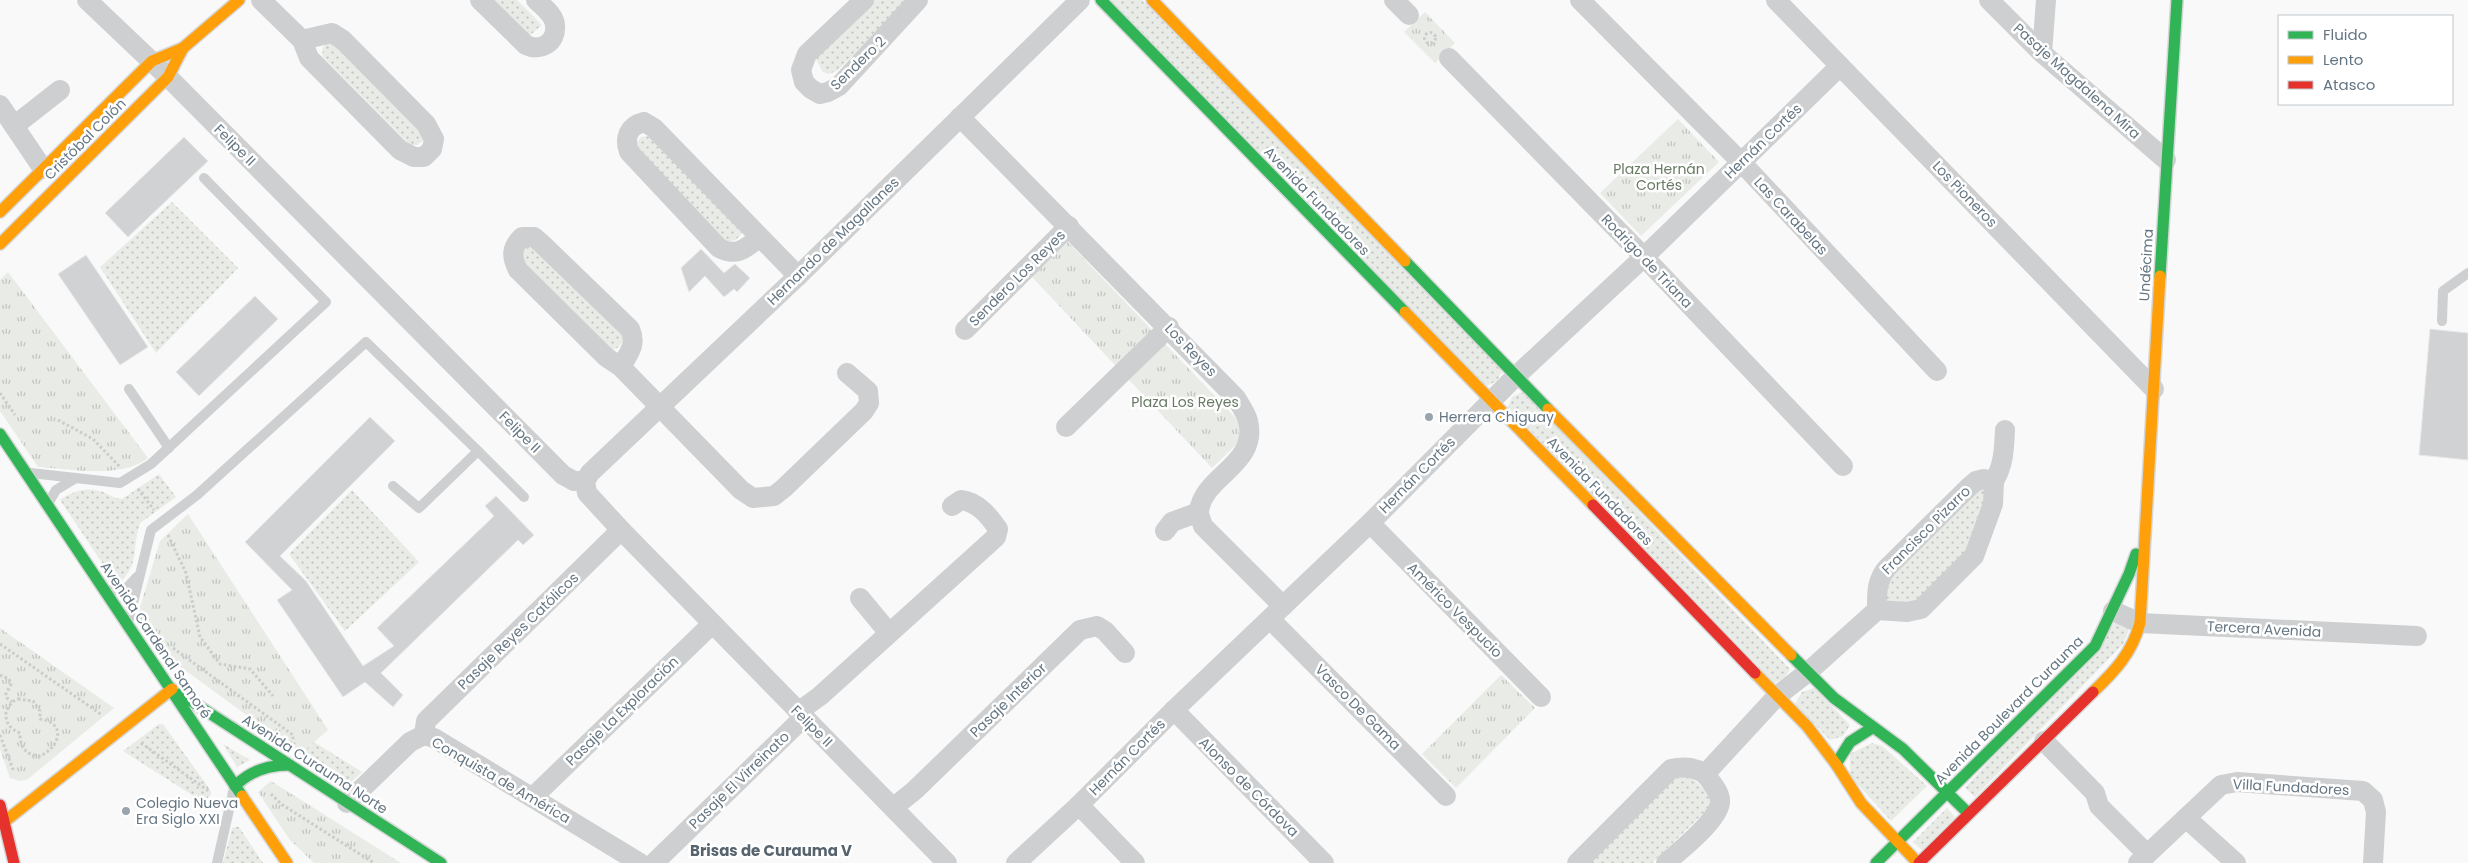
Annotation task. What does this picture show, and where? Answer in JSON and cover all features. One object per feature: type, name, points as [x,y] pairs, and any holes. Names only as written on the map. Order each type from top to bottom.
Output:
[{"type":"street","name":"Felipe II","points":[[87,0],[152,61],[563,475],[574,481],[585,482],[587,493],[711,625],[894,807],[947,863]]},
{"type":"street","name":"Cristóbal Colón","points":[[0,212],[152,61],[183,48],[239,0]]},
{"type":"street","points":[[261,0],[302,40],[309,58],[400,150],[414,157],[424,157],[432,149],[434,139],[426,124],[343,40],[332,33],[302,40]]},
{"type":"street","points":[[480,0],[526,45],[533,48],[543,48],[551,40],[556,26],[551,15],[536,0]]},
{"type":"street","name":"Sendero 2","points":[[864,0],[807,54],[801,70],[804,82],[820,94],[839,86],[918,0]]},
{"type":"street","name":"Hernando de Magallanes","points":[[585,482],[590,473],[798,276],[1080,0]]},
{"type":"street","name":"Avenida Fundadores","points":[[1101,0],[1807,726],[1836,764],[1847,784],[1862,803],[1919,863]]},
{"type":"street","name":"Avenida Fundadores","points":[[1152,0],[1516,376],[1834,698],[1872,728],[1903,749],[1968,813]]},
{"type":"street","points":[[1394,0],[1409,15]]},
{"type":"street","name":"Las Carabelas","points":[[1580,0],[1741,162],[1937,371]]},
{"type":"street","name":"Los Pioneros","points":[[1776,0],[2154,389]]},
{"type":"street","name":"Pasaje Magdalena Mira","points":[[1989,0],[2042,53],[2166,160]]},
{"type":"street","points":[[2042,53],[2046,0]]},
{"type":"street","name":"Undécima","points":[[2144,531],[2177,0]]},
{"type":"street","name":"Cristóbal Colón","points":[[0,244],[168,77],[183,48]]},
{"type":"street","name":"Rodrigo de Triana","points":[[1449,58],[1644,256],[1843,466]]},
{"type":"street","name":"Hernán Cortés","points":[[1016,863],[1080,805],[1174,710],[1370,522],[1516,376],[1644,256],[1840,66]]},
{"type":"street","points":[[14,126],[60,90]]},
{"type":"street","points":[[0,105],[43,169]]},
{"type":"street","name":"Los Reyes","points":[[960,117],[1169,327],[1236,398],[1248,421],[1250,442],[1236,463],[1205,495],[1199,512]]},
{"type":"street","points":[[759,238],[743,250],[735,253],[719,248],[629,152],[625,142],[627,134],[637,124],[644,122],[654,128],[798,276]]},
{"type":"street","name":"Sendero Los Reyes","points":[[965,330],[1068,226]]},
{"type":"street","points":[[622,367],[633,348],[634,338],[630,329],[534,237],[522,237],[514,245],[512,253],[518,270],[606,357],[622,367],[741,490],[753,498],[763,499],[774,496],[864,411],[869,403],[868,391],[847,373]]},
{"type":"street","points":[[1066,427],[1169,327]]},
{"type":"street","points":[[1706,773],[1777,696],[1808,672],[1877,610],[1907,612],[1921,609],[1974,556],[1994,504],[1994,481],[2000,472],[2003,459],[2005,430]]},
{"type":"street","name":"Avenida Cardenal Samoré","points":[[0,434],[287,863]]},
{"type":"street","name":"Francisco Pizarro","points":[[1877,610],[1876,588],[1880,576],[1887,568],[1976,481],[1984,479],[1994,481]]},
{"type":"street","points":[[800,715],[996,537],[998,529],[982,509],[969,501],[962,500],[952,506]]},
{"type":"street","points":[[1165,531],[1176,520],[1199,512],[1203,526],[1276,613]]},
{"type":"street","name":"Américo Vespucio","points":[[1370,522],[1541,697]]},
{"type":"street","name":"Pasaje Reyes Católicos","points":[[424,735],[426,722],[621,530]]},
{"type":"street","points":[[1919,863],[2117,669],[2132,647],[2140,623],[2144,531]]},
{"type":"street","name":"Avenida Boulevard Curauma","points":[[1876,863],[2076,668],[2095,646],[2130,574],[2144,531]]},
{"type":"street","points":[[860,598],[889,633]]},
{"type":"street","name":"Tercera Avenida","points":[[2113,611],[2140,623],[2418,636]]},
{"type":"street","name":"Vasco De Gama","points":[[1276,613],[1446,796]]},
{"type":"street","name":"Pasaje La Exploración","points":[[533,797],[711,625]]},
{"type":"street","name":"Pasaje Interior","points":[[894,807],[915,790],[1080,630],[1096,626],[1105,630],[1125,653]]},
{"type":"street","points":[[4,835],[172,690]]},
{"type":"street","name":"Avenida Curauma Norte","points":[[172,690],[441,863]]},
{"type":"street","name":"Alonso de Córdova","points":[[1174,710],[1324,863]]},
{"type":"street","name":"Pasaje El Virreinato","points":[[654,863],[800,715]]},
{"type":"street","points":[[1836,764],[1840,754],[1852,739],[1872,728]]},
{"type":"street","name":"Conquista de América","points":[[347,803],[410,742],[424,735],[434,738],[640,863]]},
{"type":"street","name":"Villa Fundadores","points":[[2039,746],[2086,802],[2099,806],[2142,858],[2221,785],[2237,782],[2363,791],[2373,800],[2376,812],[2373,863]]},
{"type":"street","points":[[235,786],[256,771],[269,766],[289,765]]},
{"type":"street","points":[[1577,863],[1671,769],[1691,768],[1706,773],[1718,792],[1720,803],[1716,814],[1666,863]]},
{"type":"street","points":[[0,805],[4,835],[14,863]]},
{"type":"street","points":[[1080,805],[1135,863]]},
{"type":"street","points":[[2186,818],[2236,863]]},
{"type":"lane","points":[[26,472],[120,483],[152,464],[326,302],[204,178]]},
{"type":"lane","points":[[2442,321],[2443,291],[2468,273]]},
{"type":"lane","points":[[128,623],[151,530],[161,520],[197,495],[366,342],[524,497]]},
{"type":"lane","points":[[129,389],[169,448]]},
{"type":"lane","points":[[393,486],[419,508],[478,452]]},
{"type":"lane","points":[[48,506],[56,490],[78,477]]},
{"type":"lane","points":[[104,589],[112,592],[125,590],[142,570]]},
{"type":"lane","points":[[217,863],[235,786]]},
{"type":"path","points":[[58,420],[93,438],[129,476],[161,520],[186,573],[200,637],[220,664],[250,669],[273,696]]},
{"type":"path","points":[[0,675],[10,678],[11,684],[6,694],[7,698],[12,702]]},
{"type":"path","points":[[18,699],[33,702],[40,711],[40,719],[47,720],[54,726],[59,736],[58,740],[45,754],[33,756],[22,747],[20,732],[11,729],[5,717],[8,707],[12,702],[18,699]]},
{"type":"path","points":[[0,735],[14,772]]},
{"type":"path","points":[[264,788],[281,804],[374,863]]},
{"type":"green space","points":[[490,0],[517,0],[542,25],[528,37]]},
{"type":"green space","points":[[874,0],[910,0],[837,71],[828,74],[822,71],[816,59],[818,54]]},
{"type":"green space","points":[[1111,0],[1142,0],[1503,369],[1497,381],[1486,386]]},
{"type":"green space","points":[[1425,12],[1455,43],[1435,63],[1404,32]]},
{"type":"green space","points":[[335,42],[424,133],[424,140],[417,145],[410,145],[323,57],[322,49],[327,43]]},
{"type":"green space","name":"Plaza Hernán Cortés","points":[[1678,119],[1719,162],[1641,236],[1600,193]]},
{"type":"green space","points":[[649,136],[743,232],[736,240],[727,242],[724,240],[635,145],[641,137]]},
{"type":"green space","points":[[172,202],[238,268],[156,353],[100,267]]},
{"type":"green space","name":"Plaza Los Reyes","points":[[1067,241],[1234,416],[1239,424],[1239,442],[1212,468],[1032,277]]},
{"type":"green space","points":[[531,244],[624,334],[618,347],[609,350],[519,263],[519,249]]},
{"type":"green space","points":[[8,272],[148,458],[124,469],[110,471],[80,471],[38,467],[0,411],[0,280]]},
{"type":"green space","points":[[1523,392],[1790,669],[1785,677],[1775,683],[1508,407],[1512,397]]},
{"type":"green space","points":[[159,474],[176,497],[140,523],[132,563],[125,578],[117,585],[60,500],[75,492],[92,489],[122,499]]},
{"type":"green space","points":[[1981,487],[1987,491],[1973,541],[1960,560],[1919,602],[1885,604],[1887,576]]},
{"type":"green space","points":[[352,490],[419,562],[345,631],[289,554]]},
{"type":"green space","points":[[188,514],[328,730],[300,754],[163,654],[138,620],[138,614],[160,541]]},
{"type":"green space","points":[[2118,620],[2131,625],[2123,644],[1975,797],[1965,788]]},
{"type":"green space","points":[[0,628],[114,708],[28,779],[20,781],[10,778],[0,749]]},
{"type":"green space","points":[[1501,675],[1535,708],[1456,788],[1422,754]]},
{"type":"green space","points":[[1814,688],[1850,725],[1843,736],[1830,740],[1795,704],[1802,692]]},
{"type":"green space","points":[[159,724],[163,724],[211,791],[211,795],[203,802],[123,751]]},
{"type":"green space","points":[[314,742],[362,772],[351,782],[340,780],[300,754]]},
{"type":"green space","points":[[1872,743],[1882,746],[1927,786],[1891,821],[1850,776],[1850,754]]},
{"type":"green space","points":[[223,744],[250,760],[237,767]]},
{"type":"green space","points":[[1688,774],[1711,796],[1712,805],[1652,863],[1583,863],[1667,781]]},
{"type":"green space","points":[[271,781],[401,863],[314,863],[290,840],[258,792]]},
{"type":"green space","points":[[1947,808],[1955,817],[1922,850],[1913,842]]},
{"type":"green space","points":[[239,827],[263,863],[223,863],[232,828]]},
{"type":"building","points":[[184,137],[208,161],[128,237],[105,213]]},
{"type":"building","points":[[701,249],[724,273],[735,264],[750,278],[737,292],[734,289],[724,297],[705,276],[689,292],[681,268]]},
{"type":"building","points":[[86,255],[148,347],[120,365],[58,274]]},
{"type":"building","points":[[255,296],[278,319],[199,396],[176,372]]},
{"type":"building","points":[[2430,329],[2468,333],[2468,460],[2419,455]]},
{"type":"building","points":[[370,417],[395,441],[280,556],[306,581],[363,666],[394,646],[377,628],[494,516],[485,506],[496,496],[534,535],[523,545],[518,540],[381,673],[403,695],[393,707],[365,682],[343,697],[277,600],[292,590],[245,542]]},
{"type":"traffic: fast","points":[[1101,0],[1405,312]]},
{"type":"traffic: fast","points":[[2160,276],[2177,0]]},
{"type":"traffic: fast","points":[[1405,261],[1548,409]]},
{"type":"traffic: fast","points":[[0,434],[242,796]]},
{"type":"traffic: fast","points":[[1876,863],[2095,646],[2129,574],[2136,554]]},
{"type":"traffic: fast","points":[[1791,655],[1834,698],[1903,749],[1968,813]]},
{"type":"traffic: fast","points":[[180,694],[441,863]]},
{"type":"traffic: fast","points":[[1836,764],[1850,742],[1872,728]]},
{"type":"traffic: fast","points":[[235,786],[247,776],[260,770],[274,766],[289,765]]},
{"type":"traffic: slow","points":[[0,212],[152,61],[183,48],[239,0]]},
{"type":"traffic: slow","points":[[1152,0],[1405,261]]},
{"type":"traffic: slow","points":[[0,244],[168,77],[183,48]]},
{"type":"traffic: slow","points":[[2093,692],[2122,661],[2137,634],[2140,623],[2160,276]]},
{"type":"traffic: slow","points":[[1405,312],[1593,505]]},
{"type":"traffic: slow","points":[[1548,409],[1791,655]]},
{"type":"traffic: slow","points":[[1755,673],[1807,726],[1836,764],[1861,803],[1918,863]]},
{"type":"traffic: slow","points":[[4,822],[172,689]]},
{"type":"traffic: slow","points":[[242,796],[287,863]]},
{"type":"traffic: jam","points":[[1593,505],[1755,673]]},
{"type":"traffic: jam","points":[[1919,863],[2093,692]]},
{"type":"traffic: jam","points":[[0,805],[14,863]]},
{"type":"place","name":"Herrera Chiguay","points":[[1429,417]]},
{"type":"place","name":"Colegio Nueva Era Siglo XXI","points":[[126,811]]},
{"type":"district","name":"Brisas de Curauma V","points":[[771,850]]}]
